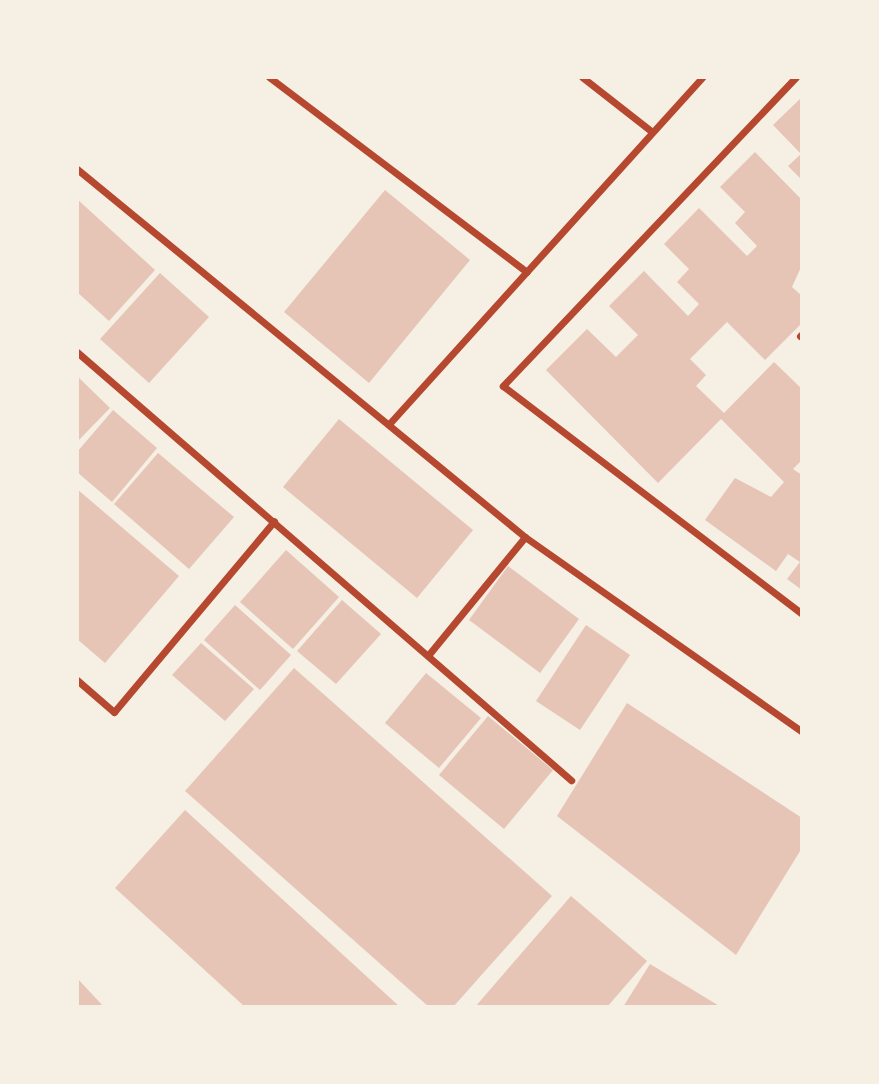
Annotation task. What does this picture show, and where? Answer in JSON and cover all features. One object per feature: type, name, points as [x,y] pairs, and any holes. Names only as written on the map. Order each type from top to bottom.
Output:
[{"type":"street","points":[[269,77],[527,272]]},
{"type":"street","points":[[582,77],[651,131]]},
{"type":"street","points":[[389,424],[702,77]]},
{"type":"street","points":[[796,77],[503,386],[802,614]]},
{"type":"street","points":[[77,169],[525,537],[802,732]]},
{"type":"street","points":[[77,352],[430,653],[571,780]]},
{"type":"street","points":[[77,680],[114,712],[274,521]]},
{"type":"street","points":[[430,653],[525,537]]},
{"type":"building","points":[[802,97],[802,180],[788,166],[801,154],[773,125]]},
{"type":"building","points":[[755,152],[802,200],[802,265],[792,287],[802,296],[802,323],[765,360],[727,322],[690,359],[706,375],[696,386],[724,413],[774,362],[802,389],[802,460],[793,469],[802,475],[802,590],[787,579],[800,562],[788,554],[776,571],[705,520],[735,478],[771,497],[784,482],[721,419],[658,483],[546,370],[587,329],[616,357],[638,335],[609,306],[644,271],[688,316],[699,304],[677,282],[689,269],[664,244],[699,208],[747,256],[757,246],[735,223],[745,212],[720,187]]},
{"type":"building","points":[[385,190],[470,260],[369,383],[284,312]]},
{"type":"building","points":[[77,199],[155,270],[109,321],[77,292]]},
{"type":"building","points":[[160,273],[209,317],[149,383],[100,339]]},
{"type":"building","points":[[77,376],[110,408],[77,442]]},
{"type":"building","points":[[113,410],[157,448],[112,502],[77,472],[77,452]]},
{"type":"building","points":[[339,419],[473,530],[417,598],[283,487]]},
{"type":"building","points":[[158,453],[234,517],[189,569],[114,504]]},
{"type":"building","points":[[77,489],[179,576],[105,663],[77,639]]},
{"type":"building","points":[[286,550],[339,597],[293,649],[240,602]]},
{"type":"building","points":[[508,566],[579,619],[540,673],[469,620]]},
{"type":"building","points":[[342,600],[381,634],[336,684],[297,651]]},
{"type":"building","points":[[235,605],[291,655],[260,690],[204,640]]},
{"type":"building","points":[[586,625],[630,655],[580,730],[536,701]]},
{"type":"building","points":[[201,643],[254,689],[225,721],[172,675]]},
{"type":"building","points":[[294,668],[552,896],[453,1007],[429,1007],[185,791]]},
{"type":"building","points":[[426,673],[481,718],[439,768],[385,723]]},
{"type":"building","points":[[627,703],[802,818],[802,848],[736,955],[557,816]]},
{"type":"building","points":[[488,716],[553,770],[504,829],[439,775]]},
{"type":"building","points":[[185,810],[400,1007],[245,1007],[115,888]]},
{"type":"building","points":[[571,896],[647,961],[607,1007],[475,1007]]},
{"type":"building","points":[[650,964],[721,1007],[623,1007]]},
{"type":"building","points":[[77,978],[104,1007],[77,1007]]}]
